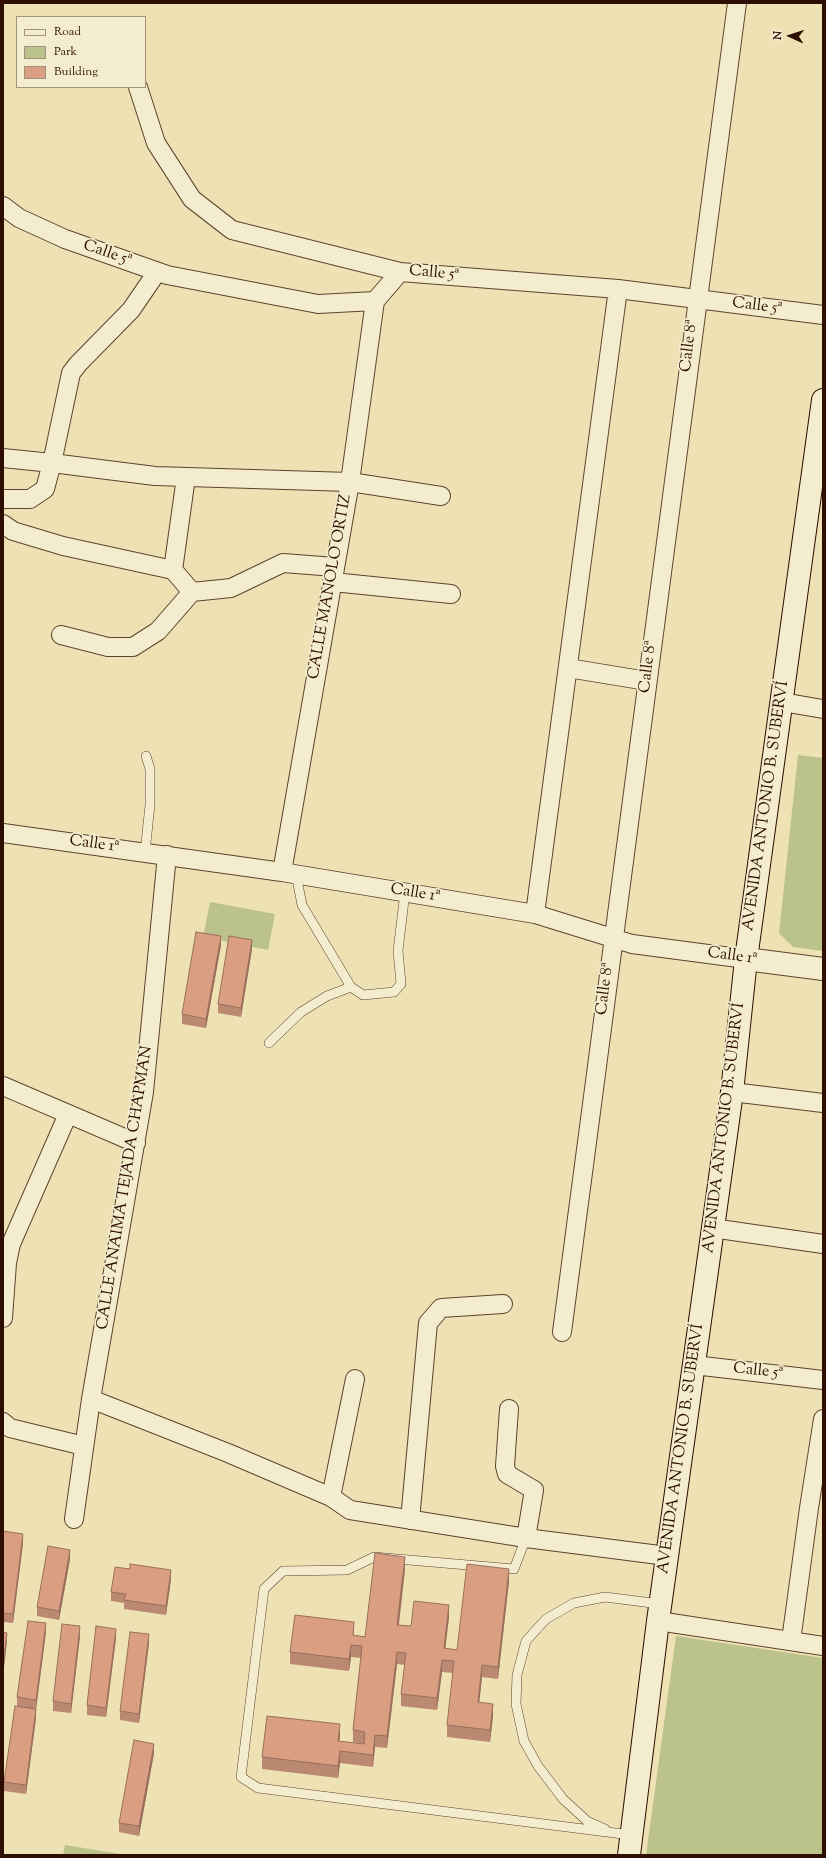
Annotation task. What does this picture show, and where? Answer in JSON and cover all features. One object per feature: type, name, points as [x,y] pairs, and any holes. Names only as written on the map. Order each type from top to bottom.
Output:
[{"type":"main road","name":"AVENIDA ANTONIO B. SUBERVÍ","points":[[624,1841],[659,1612],[732,1092],[746,959],[823,400]]},
{"type":"main road","name":"Calle 1ª","points":[[746,959],[823,969]]},
{"type":"street","name":"Calle 8ª","points":[[562,1332],[737,3]]},
{"type":"street","points":[[138,88],[156,144],[192,199],[232,230],[400,272]]},
{"type":"street","name":"Calle 5ª","points":[[3,206],[19,218],[65,239],[157,272],[318,304],[375,301],[400,272],[618,289],[823,315]]},
{"type":"street","points":[[3,499],[30,499],[45,489],[71,373],[131,310],[157,272]]},
{"type":"street","points":[[535,914],[618,289]]},
{"type":"street","name":"CALLE MANOLO ORTIZ","points":[[289,873],[334,574],[350,482],[375,301]]},
{"type":"street","points":[[3,458],[156,476],[350,482],[441,496]]},
{"type":"street","points":[[173,570],[186,477]]},
{"type":"street","points":[[3,524],[13,531],[63,546],[173,570],[192,592]]},
{"type":"street","points":[[61,635],[108,647],[133,647],[158,631],[192,592],[231,588],[283,563],[334,574],[451,594]]},
{"type":"street","points":[[568,668],[647,681]]},
{"type":"street","points":[[782,702],[823,709]]},
{"type":"street","name":"Calle 1ª","points":[[3,833],[289,873],[535,914],[632,944],[746,959]]},
{"type":"street","name":"CALLE ANAIMA TEJADA CHAPMAN","points":[[74,1519],[91,1399],[144,1092],[167,855]]},
{"type":"street","points":[[3,1086],[136,1143]]},
{"type":"street","points":[[732,1092],[823,1103]]},
{"type":"street","points":[[3,1318],[7,1245],[68,1114]]},
{"type":"street","points":[[712,1228],[823,1244]]},
{"type":"street","points":[[410,1520],[428,1323],[441,1308],[503,1304]]},
{"type":"street","name":"Calle 5ª","points":[[694,1365],[823,1380]]},
{"type":"street","points":[[331,1497],[355,1379]]},
{"type":"street","points":[[91,1399],[228,1453],[331,1497],[350,1510],[526,1538],[667,1556]]},
{"type":"street","points":[[509,1409],[505,1466],[507,1474],[534,1490],[526,1538]]},
{"type":"street","points":[[791,1641],[816,1509],[823,1419]]},
{"type":"street","points":[[3,1422],[10,1428],[84,1446]]},
{"type":"street","points":[[659,1612],[791,1641],[823,1646]]},
{"type":"lane","points":[[145,852],[150,783],[150,768],[146,756]]},
{"type":"lane","points":[[289,873],[302,905],[351,987],[363,995],[394,992],[401,984],[398,951],[405,892]]},
{"type":"lane","points":[[269,1043],[301,1012],[327,996],[351,987]]},
{"type":"lane","points":[[526,1538],[514,1569],[374,1557],[347,1570],[283,1571],[264,1589],[241,1777],[258,1788],[624,1841]]},
{"type":"lane","points":[[624,1841],[587,1821],[563,1799],[538,1766],[524,1741],[516,1704],[517,1674],[526,1641],[546,1619],[574,1603],[605,1597],[659,1612]]},
{"type":"green space","points":[[798,755],[823,758],[823,951],[793,947],[779,933]]},
{"type":"green space","points":[[210,902],[275,914],[268,950],[203,937]]},
{"type":"green space","points":[[676,1636],[823,1658],[823,1855],[646,1855]]},
{"type":"green space","points":[[65,1845],[127,1855],[63,1855]]},
{"type":"building","points":[[196,932],[221,936],[206,1019],[182,1014]]},
{"type":"building","points":[[229,936],[252,940],[241,1008],[218,1004]]},
{"type":"building","points":[[3,1531],[23,1534],[13,1614],[3,1613]]},
{"type":"building","points":[[48,1546],[70,1550],[59,1611],[37,1607]]},
{"type":"building","points":[[375,1553],[405,1557],[397,1625],[411,1626],[414,1601],[449,1605],[444,1648],[457,1650],[467,1564],[509,1569],[498,1667],[482,1665],[478,1702],[493,1704],[490,1730],[447,1725],[454,1661],[442,1660],[437,1698],[401,1694],[406,1653],[397,1652],[387,1736],[375,1735],[373,1755],[340,1751],[338,1766],[262,1757],[267,1716],[340,1724],[338,1741],[364,1744],[365,1732],[353,1730],[362,1646],[351,1645],[349,1659],[290,1652],[295,1615],[354,1622],[353,1635],[365,1637]]},
{"type":"building","points":[[130,1564],[171,1570],[166,1606],[124,1600],[126,1594],[111,1592],[115,1567],[130,1569]]},
{"type":"building","points":[[28,1621],[46,1623],[36,1700],[17,1697]]},
{"type":"building","points":[[62,1624],[80,1626],[71,1704],[53,1701]]},
{"type":"building","points":[[96,1626],[116,1629],[106,1708],[87,1705]]},
{"type":"building","points":[[3,1632],[7,1633],[3,1667]]},
{"type":"building","points":[[130,1632],[149,1634],[139,1714],[120,1711]]},
{"type":"building","points":[[15,1706],[36,1709],[26,1785],[4,1782]]},
{"type":"building","points":[[134,1740],[154,1744],[139,1826],[119,1823]]}]
